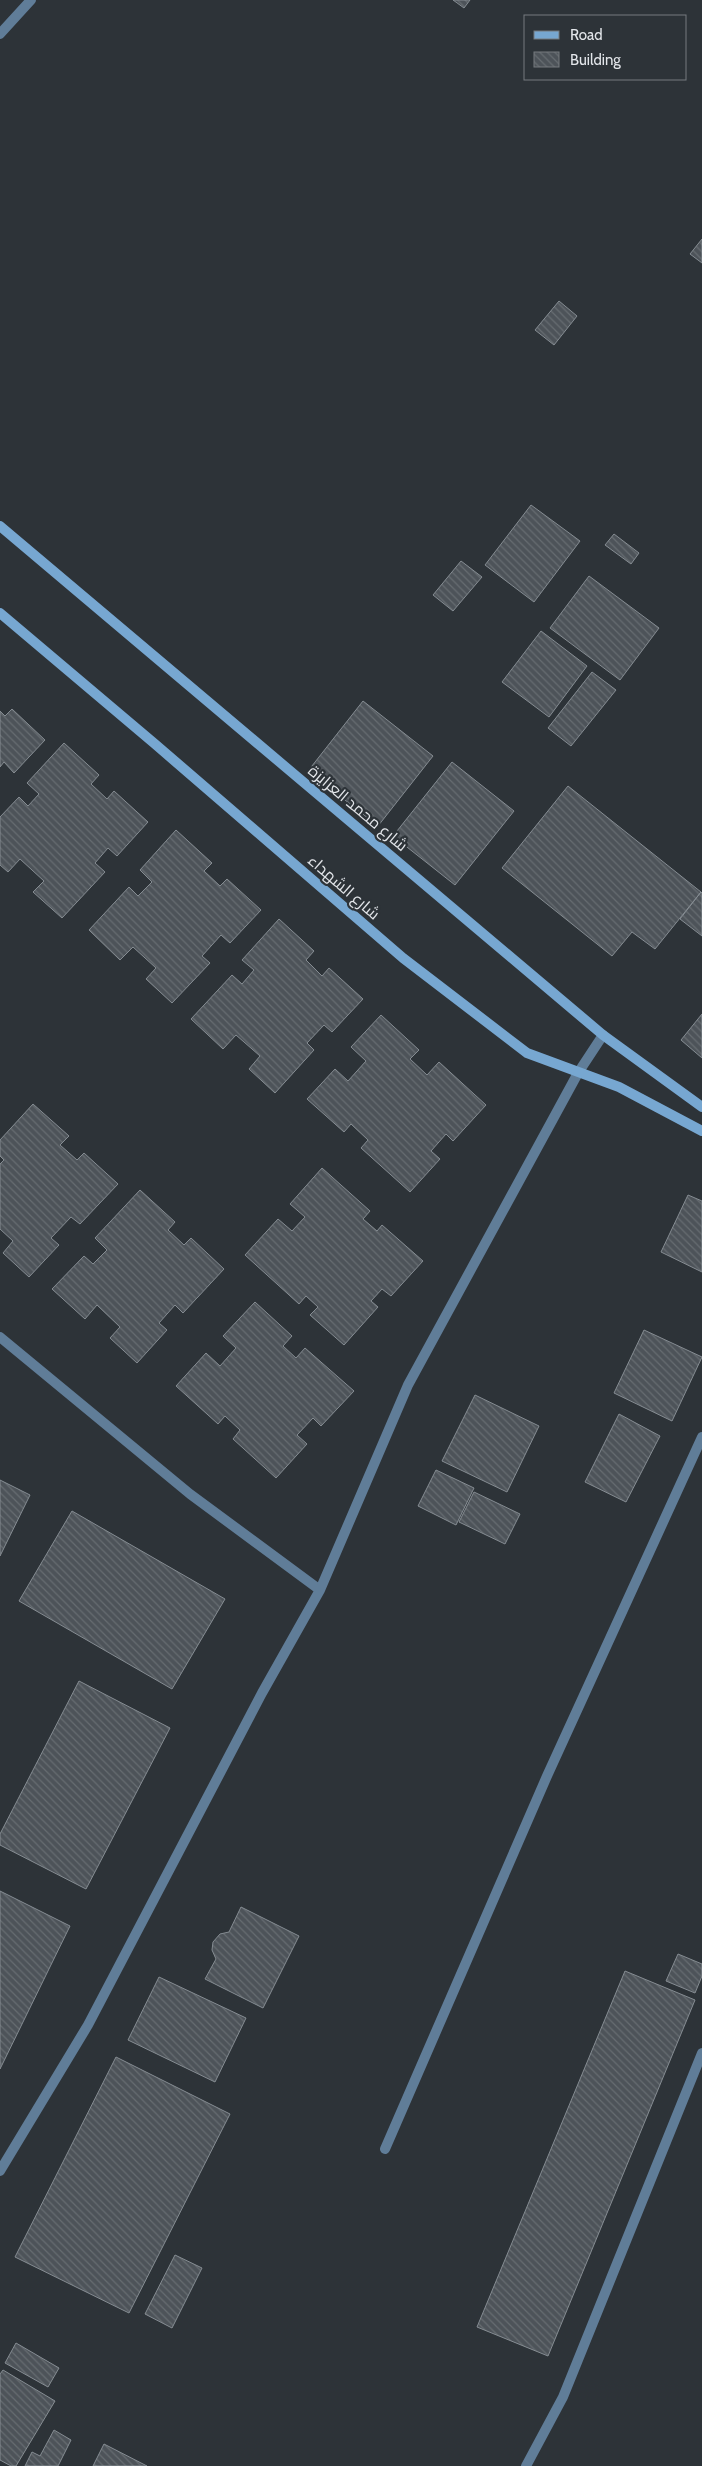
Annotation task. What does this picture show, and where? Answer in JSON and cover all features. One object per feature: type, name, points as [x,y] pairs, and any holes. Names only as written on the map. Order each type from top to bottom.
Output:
[{"type":"main road","name":"شارع محمد العزايزة","points":[[0,526],[604,1035],[702,1107]]},
{"type":"main road","name":"شارع الشهداء","points":[[0,613],[403,958],[527,1053],[619,1087],[702,1131]]},
{"type":"street","points":[[0,34],[31,0]]},
{"type":"street","points":[[0,2171],[88,2025],[262,1693],[320,1590],[408,1385],[578,1073],[604,1035]]},
{"type":"street","points":[[0,1337],[190,1494],[320,1590]]},
{"type":"street","points":[[385,2149],[548,1776],[702,1437]]},
{"type":"street","points":[[526,2466],[563,2396],[702,2053]]},
{"type":"building","points":[[453,0],[470,0],[464,8]]},
{"type":"building","points":[[702,239],[702,263],[690,254]]},
{"type":"building","points":[[559,301],[577,316],[554,345],[535,330]]},
{"type":"building","points":[[531,505],[580,541],[534,602],[485,565]]},
{"type":"building","points":[[614,534],[639,553],[631,564],[605,545]]},
{"type":"building","points":[[461,561],[482,577],[453,611],[433,595]]},
{"type":"building","points":[[589,576],[659,628],[620,680],[550,628]]},
{"type":"building","points":[[541,631],[587,666],[549,717],[502,682]]},
{"type":"building","points":[[592,672],[616,690],[571,746],[548,728]]},
{"type":"building","points":[[363,701],[433,756],[378,826],[308,771]]},
{"type":"building","points":[[12,709],[45,740],[14,773],[4,762],[0,767],[0,711],[5,716]]},
{"type":"building","points":[[64,743],[99,775],[91,784],[107,799],[114,791],[148,822],[117,856],[108,848],[95,863],[105,872],[62,918],[33,892],[44,881],[20,859],[8,872],[0,865],[0,817],[19,797],[28,806],[39,794],[27,783]]},
{"type":"building","points":[[452,762],[514,811],[455,885],[393,836]]},
{"type":"building","points":[[568,786],[701,892],[655,949],[632,932],[612,956],[502,868]]},
{"type":"building","points":[[176,830],[212,863],[204,871],[220,886],[227,879],[261,910],[230,943],[221,935],[202,956],[210,963],[172,1003],[146,979],[156,968],[133,947],[120,960],[89,930],[129,887],[138,896],[152,882],[140,870]]},
{"type":"building","points":[[702,893],[702,936],[680,919]]},
{"type":"building","points":[[279,919],[314,951],[306,960],[322,976],[329,968],[363,999],[332,1032],[324,1025],[307,1043],[314,1050],[275,1093],[249,1069],[260,1056],[236,1035],[223,1049],[191,1019],[232,975],[242,984],[254,970],[242,960]]},
{"type":"building","points":[[702,1014],[702,1058],[681,1040]]},
{"type":"building","points":[[381,1015],[419,1050],[410,1059],[427,1075],[439,1062],[486,1105],[453,1141],[446,1134],[431,1151],[440,1159],[410,1192],[361,1148],[368,1140],[351,1124],[344,1132],[307,1099],[335,1069],[348,1081],[366,1061],[351,1047]]},
{"type":"building","points":[[33,1104],[69,1136],[60,1145],[77,1160],[84,1153],[118,1184],[80,1224],[71,1217],[51,1238],[59,1245],[29,1277],[3,1253],[13,1241],[0,1229],[0,1164],[4,1160],[0,1156],[0,1140]]},
{"type":"building","points":[[322,1168],[370,1211],[363,1219],[377,1231],[382,1225],[423,1261],[391,1296],[382,1289],[371,1301],[378,1307],[344,1345],[310,1315],[318,1307],[306,1296],[299,1304],[245,1255],[278,1219],[292,1231],[305,1217],[290,1204]]},
{"type":"building","points":[[140,1190],[175,1222],[168,1230],[184,1245],[191,1238],[224,1269],[183,1313],[175,1305],[159,1323],[167,1330],[137,1363],[110,1338],[120,1327],[97,1305],[85,1319],[52,1289],[84,1256],[93,1264],[107,1250],[95,1238]]},
{"type":"building","points":[[688,1195],[702,1201],[702,1272],[661,1252]]},
{"type":"building","points":[[255,1302],[292,1336],[283,1346],[296,1358],[305,1348],[354,1391],[321,1426],[313,1418],[297,1435],[307,1444],[276,1478],[233,1439],[240,1430],[225,1416],[218,1424],[176,1386],[206,1353],[220,1366],[236,1348],[223,1336]]},
{"type":"building","points":[[644,1330],[702,1357],[672,1421],[614,1393]]},
{"type":"building","points":[[475,1395],[539,1426],[507,1492],[442,1461]]},
{"type":"building","points":[[619,1414],[660,1436],[626,1502],[585,1482]]},
{"type":"building","points":[[436,1470],[474,1488],[456,1525],[418,1506]]},
{"type":"building","points":[[0,1480],[30,1495],[0,1556]]},
{"type":"building","points":[[474,1492],[520,1514],[505,1544],[459,1522]]},
{"type":"building","points":[[72,1511],[225,1599],[172,1689],[19,1601]]},
{"type":"building","points":[[79,1681],[170,1728],[86,1889],[0,1845],[0,1834]]},
{"type":"building","points":[[0,1891],[70,1926],[0,2069]]},
{"type":"building","points":[[241,1907],[299,1936],[263,2008],[205,1979],[216,1959],[212,1950],[213,1942],[220,1934],[229,1932]]},
{"type":"building","points":[[678,1954],[702,1964],[702,1976],[695,1993],[666,1981]]},
{"type":"building","points":[[625,1971],[695,2000],[548,2356],[477,2327]]},
{"type":"building","points":[[159,1977],[246,2018],[215,2082],[128,2040]]},
{"type":"building","points":[[116,2057],[230,2114],[129,2313],[15,2257]]},
{"type":"building","points":[[175,2255],[202,2268],[172,2328],[145,2314]]},
{"type":"building","points":[[16,2343],[59,2368],[48,2387],[5,2363]]},
{"type":"building","points":[[3,2370],[55,2401],[16,2466],[11,2466],[0,2460],[0,2374]]},
{"type":"building","points":[[54,2430],[71,2440],[58,2466],[25,2466],[32,2452],[40,2456]]},
{"type":"building","points":[[104,2444],[147,2466],[93,2466]]}]
